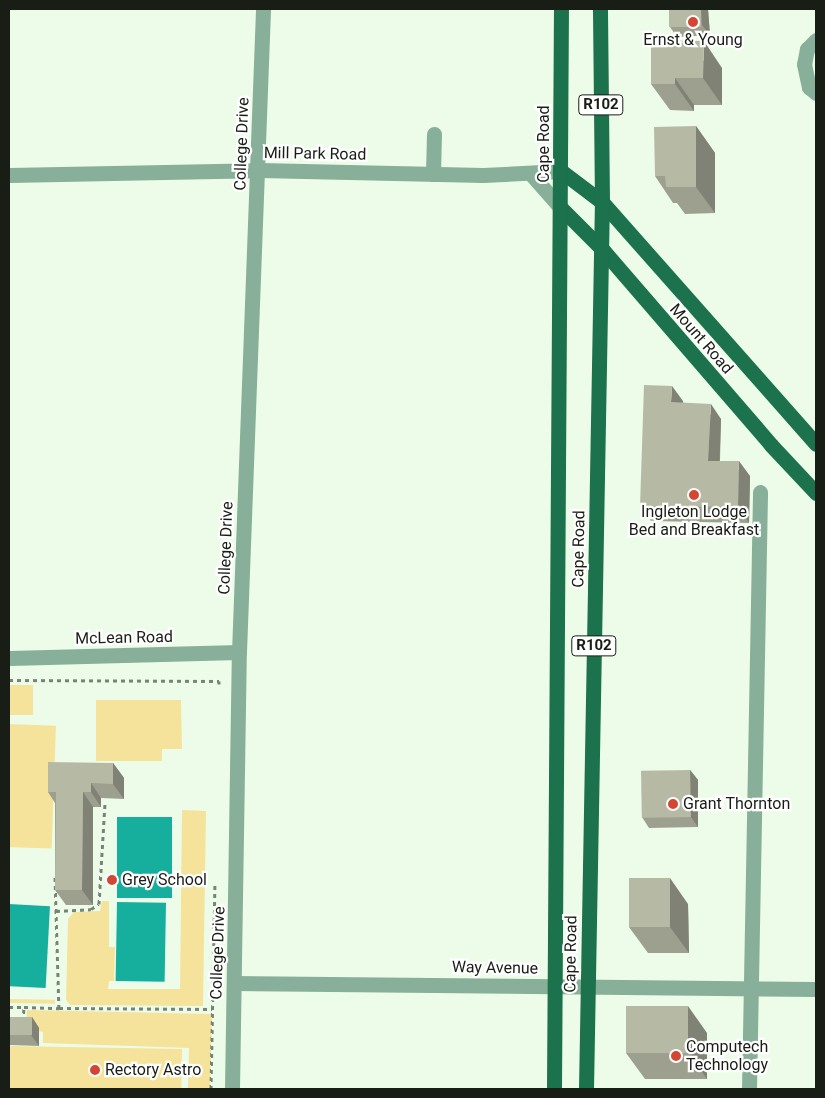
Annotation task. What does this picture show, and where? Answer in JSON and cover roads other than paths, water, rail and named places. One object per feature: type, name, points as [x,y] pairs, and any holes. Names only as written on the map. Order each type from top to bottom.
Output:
[{"type":"main road","name":"Cape Road","points":[[554,1089],[561,9]]},
{"type":"main road","name":"Cape Road","points":[[586,1089],[602,249],[600,9]]},
{"type":"main road","name":"Mount Road","points":[[561,171],[602,202],[816,444]]},
{"type":"main road","name":"Mount Road","points":[[560,207],[602,249],[771,445],[816,493]]},
{"type":"street","name":"College Drive","points":[[232,1089],[239,652],[259,170],[263,9]]},
{"type":"street","points":[[816,40],[807,49],[804,64],[809,87],[816,93]]},
{"type":"street","points":[[433,174],[434,134]]},
{"type":"street","name":"Mill Park Road","points":[[9,175],[259,170],[433,174],[531,174],[561,171]]},
{"type":"street","points":[[531,174],[560,207]]},
{"type":"street","points":[[749,1089],[760,492]]},
{"type":"street","name":"McLean Road","points":[[9,658],[239,652]]},
{"type":"street","name":"Way Avenue","points":[[234,983],[816,989]]},
{"type":"water","points":[[117,817],[172,817],[172,898],[117,898]]},
{"type":"water","points":[[117,902],[166,903],[165,982],[116,981]]},
{"type":"water","points":[[9,904],[50,906],[46,988],[9,986]]},
{"type":"place","name":"Ernst & Young","points":[[693,22]]},
{"type":"place","name":"Ingleton Lodge Bed and Breakfast","points":[[694,495]]},
{"type":"place","name":"Grant Thornton","points":[[673,804]]},
{"type":"place","name":"Grey School","points":[[112,880]]},
{"type":"place","name":"Computech Technology","points":[[676,1056]]},
{"type":"place","name":"Rectory Astro","points":[[95,1070]]}]
